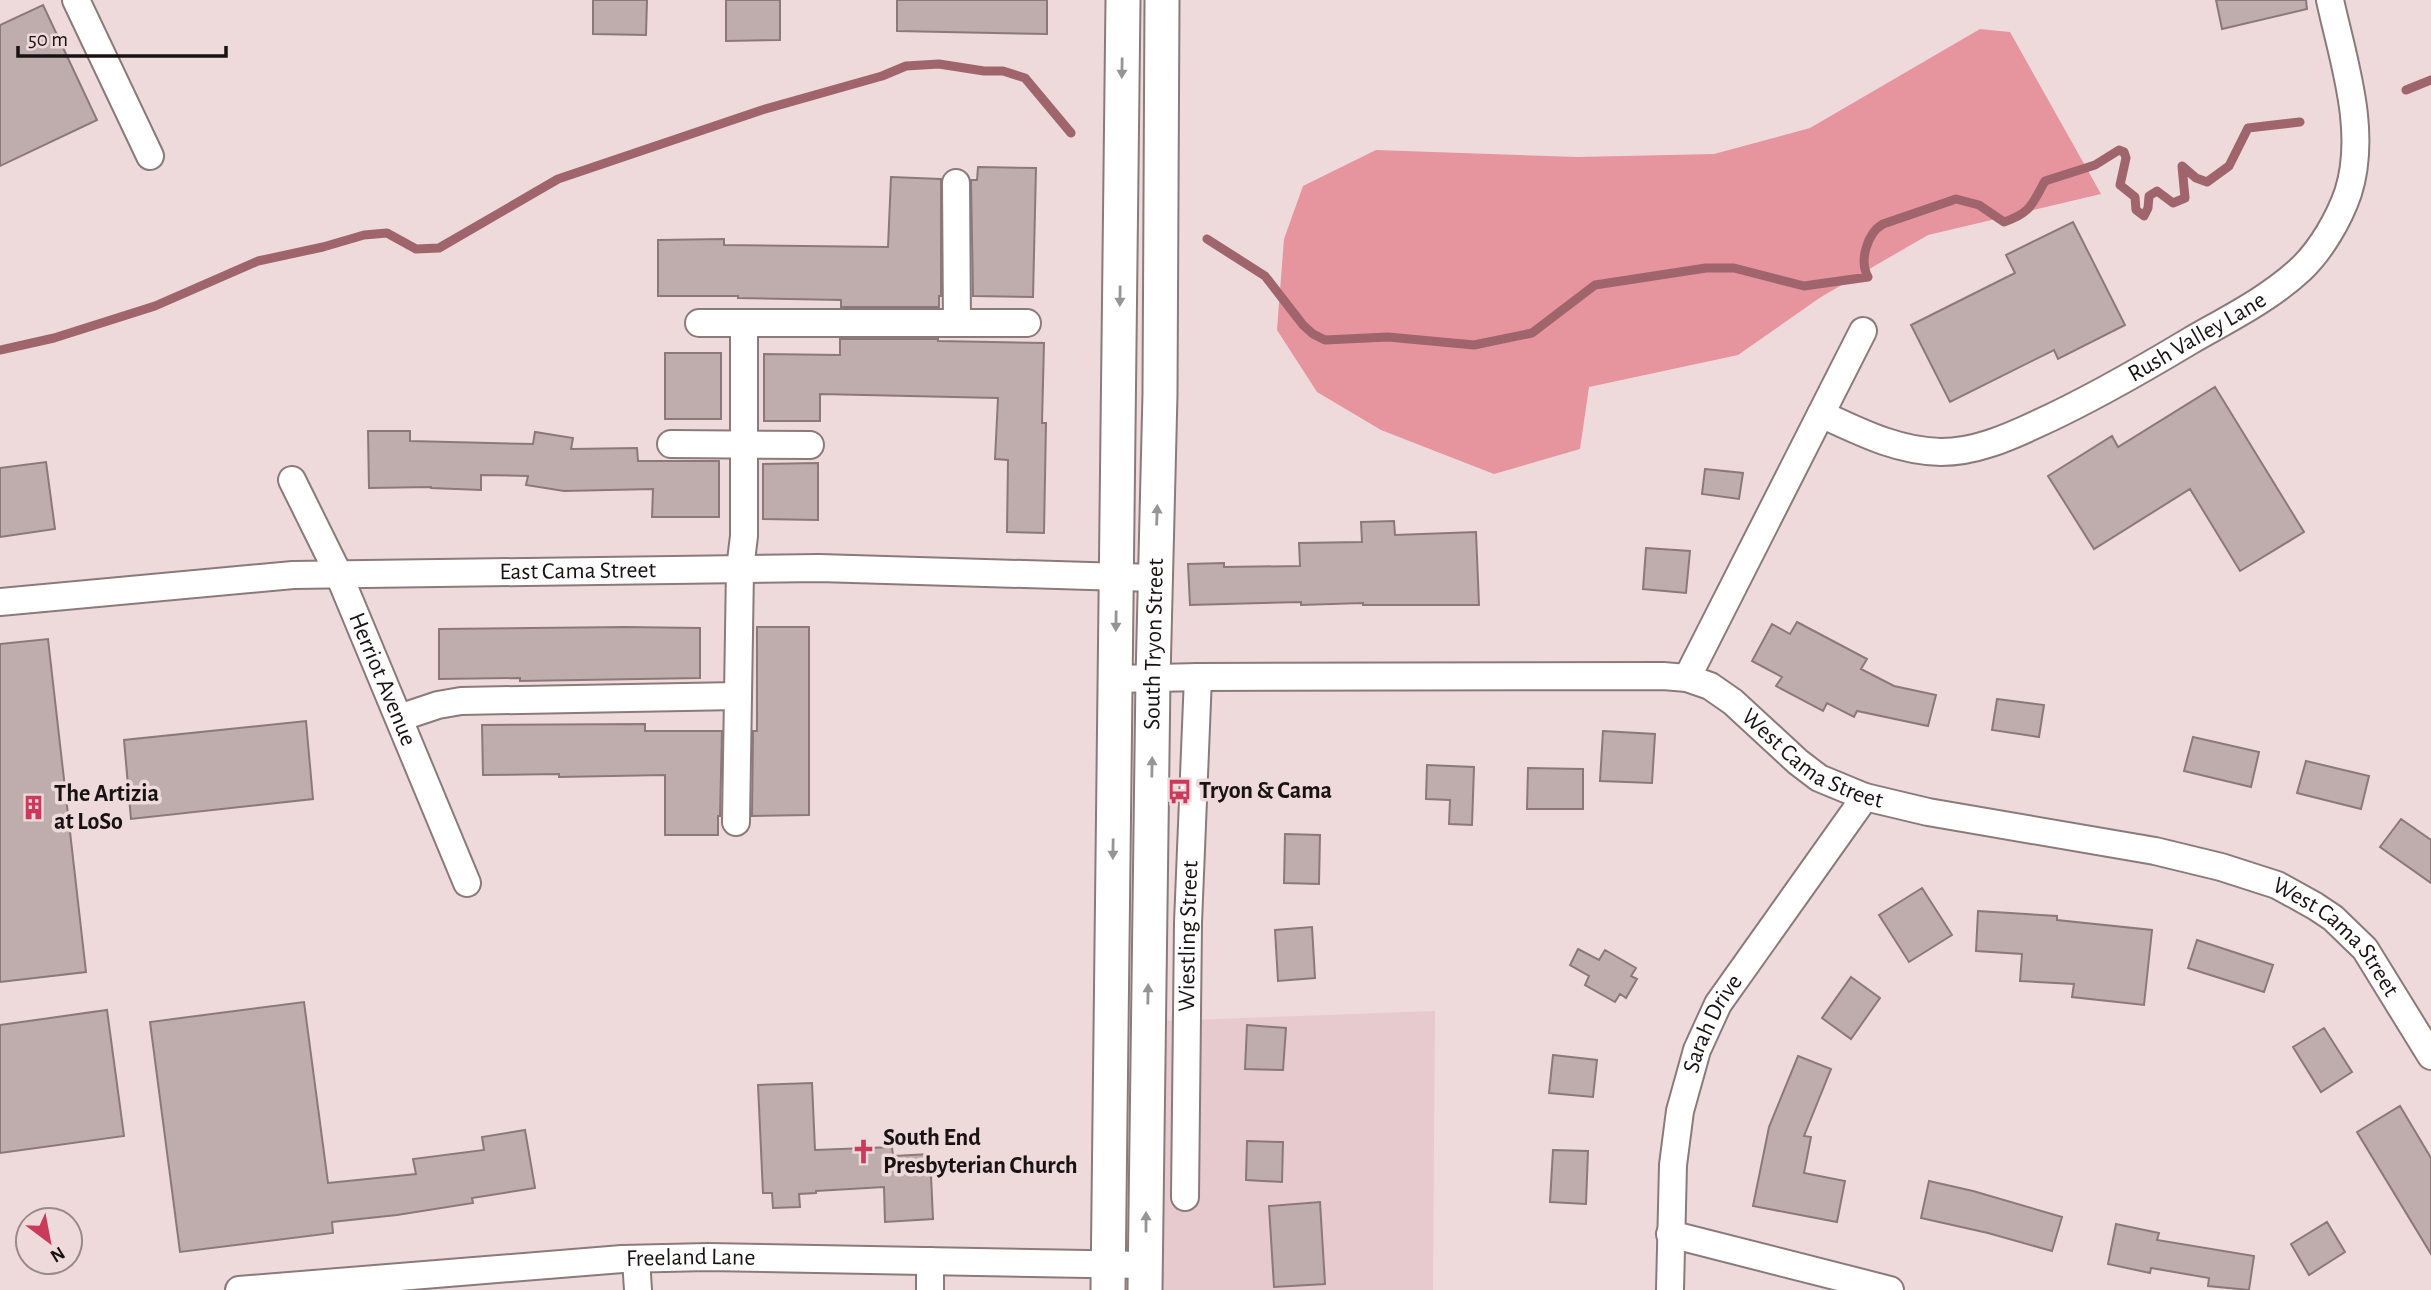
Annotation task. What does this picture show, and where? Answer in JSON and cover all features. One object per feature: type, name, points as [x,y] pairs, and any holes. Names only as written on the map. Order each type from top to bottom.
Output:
[{"type":"main road","name":"South Tryon Street","points":[[1108,1277],[1123,0]]},
{"type":"main road","name":"South Tryon Street","points":[[1145,1278],[1153,678],[1160,394],[1162,0]]},
{"type":"street","points":[[76,0],[150,156]]},
{"type":"street","name":"Rush Valley Lane","points":[[1821,414],[1881,442],[1911,449],[1942,452],[1973,449],[2008,438],[2108,390],[2261,300],[2302,268],[2328,235],[2348,192],[2354,157],[2354,117],[2330,0]]},
{"type":"street","points":[[956,183],[957,323]]},
{"type":"street","points":[[699,323],[1027,323]]},
{"type":"street","points":[[736,822],[740,569],[744,536],[744,323]]},
{"type":"street","points":[[1687,678],[1863,331]]},
{"type":"street","points":[[671,444],[810,445]]},
{"type":"street","name":"Herriot Avenue","points":[[292,480],[339,575],[467,883]]},
{"type":"street","name":"East Cama Street","points":[[0,602],[239,579],[339,575],[819,568],[1155,578]]},
{"type":"street","name":"Wiestling Street","points":[[1185,1197],[1188,923],[1198,677]]},
{"type":"street","name":"West Cama Street","points":[[1116,679],[1687,678],[1710,686],[1733,702],[1819,778],[1865,797],[1928,812],[2155,851],[2221,867],[2277,885],[2333,918],[2365,949],[2431,1056]]},
{"type":"street","points":[[399,718],[438,705],[461,701],[738,695]]},
{"type":"street","name":"Sarah Drive","points":[[1670,1290],[1673,1166],[1680,1111],[1697,1051],[1718,1004],[1865,797]]},
{"type":"street","points":[[1670,1234],[1890,1290]]},
{"type":"street","name":"Freeland Lane","points":[[239,1290],[315,1287],[636,1259],[708,1257],[930,1261],[1145,1278]]},
{"type":"street","points":[[636,1259],[638,1290]]},
{"type":"street","points":[[930,1261],[930,1290]]},
{"type":"shaded area","points":[[1980,29],[2010,32],[2101,194],[1928,235],[1821,297],[1738,355],[1589,387],[1580,449],[1494,474],[1381,430],[1317,392],[1277,330],[1284,239],[1303,186],[1376,150],[1578,157],[1714,154],[1810,128]]},
{"type":"shaded area","points":[[1435,1011],[1433,1290],[1161,1290],[1164,1021]]},
{"type":"building","points":[[593,0],[647,0],[646,35],[593,34]]},
{"type":"building","points":[[726,0],[780,0],[780,40],[726,41]]},
{"type":"building","points":[[897,0],[1047,0],[1047,34],[897,31]]},
{"type":"building","points":[[2216,0],[2306,0],[2307,9],[2222,29]]},
{"type":"building","points":[[43,5],[97,120],[0,166],[0,25]]},
{"type":"building","points":[[978,167],[1036,168],[1033,297],[973,296],[971,180],[977,180]]},
{"type":"building","points":[[891,177],[941,179],[939,307],[841,307],[841,300],[658,296],[658,240],[724,239],[724,245],[888,247]]},
{"type":"building","points":[[2073,222],[2125,325],[2058,359],[2054,350],[1950,402],[1911,325],[2015,273],[2006,255]]},
{"type":"building","points":[[840,339],[1044,343],[1044,533],[1007,532],[1008,460],[995,459],[998,398],[820,394],[820,421],[764,421],[764,354],[840,355]]},
{"type":"building","points":[[665,353],[721,353],[721,419],[665,419]]},
{"type":"building","points":[[2215,387],[2304,532],[2240,571],[2190,489],[2094,549],[2048,476],[2112,436],[2118,447]]},
{"type":"building","points":[[368,431],[410,431],[410,441],[533,444],[535,432],[573,438],[571,449],[637,448],[638,461],[719,461],[719,517],[652,517],[653,489],[564,491],[526,485],[528,476],[481,475],[481,490],[431,487],[369,488]]},
{"type":"building","points":[[46,462],[55,529],[0,537],[0,468]]},
{"type":"building","points":[[818,463],[818,520],[763,519],[763,464]]},
{"type":"building","points":[[1705,469],[1743,473],[1739,499],[1702,494]]},
{"type":"building","points":[[1394,521],[1395,535],[1476,532],[1479,605],[1301,605],[1301,602],[1190,605],[1188,564],[1224,563],[1224,567],[1300,566],[1299,543],[1362,542],[1361,522]]},
{"type":"building","points":[[1646,548],[1690,551],[1686,593],[1643,589]]},
{"type":"building","points":[[1797,622],[1867,659],[1861,669],[1894,686],[1936,695],[1928,726],[1857,711],[1854,717],[1827,703],[1823,711],[1776,686],[1782,677],[1752,661],[1772,624],[1790,634]]},
{"type":"building","points":[[757,627],[809,627],[809,815],[752,816],[753,731],[757,731]]},
{"type":"building","points":[[700,628],[700,678],[520,681],[520,678],[439,679],[439,629]]},
{"type":"building","name":"The Artizia at LoSo","points":[[48,639],[86,972],[0,982],[0,644]]},
{"type":"building","points":[[1997,699],[2044,705],[2039,737],[1992,730]]},
{"type":"building","points":[[306,721],[313,799],[131,819],[124,740]]},
{"type":"building","points":[[645,724],[645,731],[722,731],[718,835],[665,835],[665,775],[483,775],[482,725]]},
{"type":"building","points":[[1603,731],[1655,734],[1652,783],[1600,781]]},
{"type":"building","points":[[2193,737],[2259,752],[2251,787],[2184,771]]},
{"type":"building","points":[[2306,761],[2369,776],[2361,809],[2297,793]]},
{"type":"building","points":[[1427,765],[1474,767],[1472,825],[1449,824],[1450,800],[1426,799]]},
{"type":"building","points":[[1528,768],[1583,769],[1583,809],[1527,809]]},
{"type":"building","points":[[2401,819],[2431,840],[2431,883],[2380,847]]},
{"type":"building","points":[[1285,834],[1320,835],[1319,884],[1284,883]]},
{"type":"building","points":[[1922,888],[1952,935],[1909,962],[1879,915]]},
{"type":"building","points":[[1978,911],[2057,916],[2057,920],[2152,930],[2144,1005],[2072,997],[2074,984],[2020,981],[2022,954],[1976,951]]},
{"type":"building","points":[[1312,927],[1315,978],[1278,981],[1275,930]]},
{"type":"building","points":[[2197,940],[2273,965],[2264,992],[2188,968]]},
{"type":"building","points":[[1578,949],[1599,960],[1605,950],[1636,968],[1631,976],[1637,979],[1626,998],[1620,994],[1615,1002],[1585,985],[1589,976],[1570,965]]},
{"type":"building","points":[[1851,977],[1880,998],[1851,1039],[1822,1018]]},
{"type":"building","points":[[304,1002],[328,1183],[416,1174],[413,1159],[484,1150],[482,1137],[525,1130],[535,1188],[472,1198],[473,1203],[332,1222],[333,1233],[180,1252],[150,1022]]},
{"type":"building","points":[[107,1010],[124,1136],[0,1153],[0,1025]]},
{"type":"building","points":[[1247,1025],[1286,1028],[1283,1070],[1245,1069]]},
{"type":"building","points":[[2324,1028],[2352,1072],[2321,1092],[2293,1047]]},
{"type":"building","points":[[1553,1055],[1597,1060],[1593,1097],[1549,1093]]},
{"type":"building","points":[[1798,1056],[1831,1069],[1804,1136],[1811,1137],[1804,1173],[1845,1181],[1837,1222],[1753,1206],[1769,1127]]},
{"type":"building","name":"South End Presbyterian Church","points":[[812,1083],[815,1150],[892,1147],[893,1156],[930,1154],[933,1219],[885,1222],[884,1187],[799,1194],[800,1207],[773,1208],[772,1193],[763,1193],[758,1085]]},
{"type":"building","points":[[2400,1106],[2431,1158],[2431,1254],[2357,1132]]},
{"type":"building","points":[[1247,1141],[1283,1142],[1282,1182],[1246,1180]]},
{"type":"building","points":[[1553,1150],[1588,1151],[1586,1204],[1550,1202]]},
{"type":"building","points":[[1929,1181],[2062,1217],[2052,1251],[1921,1218]]},
{"type":"building","points":[[1320,1202],[1325,1284],[1274,1287],[1269,1206]]},
{"type":"building","points":[[2327,1222],[2345,1252],[2309,1275],[2291,1244]]},
{"type":"building","points":[[2116,1224],[2159,1233],[2157,1240],[2254,1256],[2249,1290],[2208,1286],[2209,1278],[2151,1268],[2150,1273],[2108,1264]]},
{"type":"waterway","points":[[0,350],[54,338],[155,306],[258,261],[364,235],[387,233],[416,249],[439,248],[558,179],[762,110],[882,76],[906,66],[939,64],[1003,71],[1025,78],[1071,133]]},
{"type":"waterway","points":[[2406,90],[2431,80]]},
{"type":"waterway","points":[[1207,239],[1265,276],[1303,325],[1325,340],[1388,337],[1474,345],[1532,333],[1595,285],[1706,268],[1734,268],[1804,286],[1868,277],[1864,263],[1866,248],[1877,228],[1883,224],[1956,199],[1979,205],[2004,222],[2025,211],[2045,181],[2095,165],[2119,150],[2124,152],[2126,158],[2120,185],[2135,197],[2136,210],[2144,216],[2149,196],[2157,191],[2173,203],[2185,198],[2182,166],[2196,178],[2207,182],[2229,166],[2248,128],[2300,122]]},
{"type":"place","name":"Tryon & Cama","points":[[1179,791]]},
{"type":"place","name":"The Artizia at LoSo","points":[[34,808]]},
{"type":"place","name":"South End Presbyterian Church","points":[[863,1152]]}]
